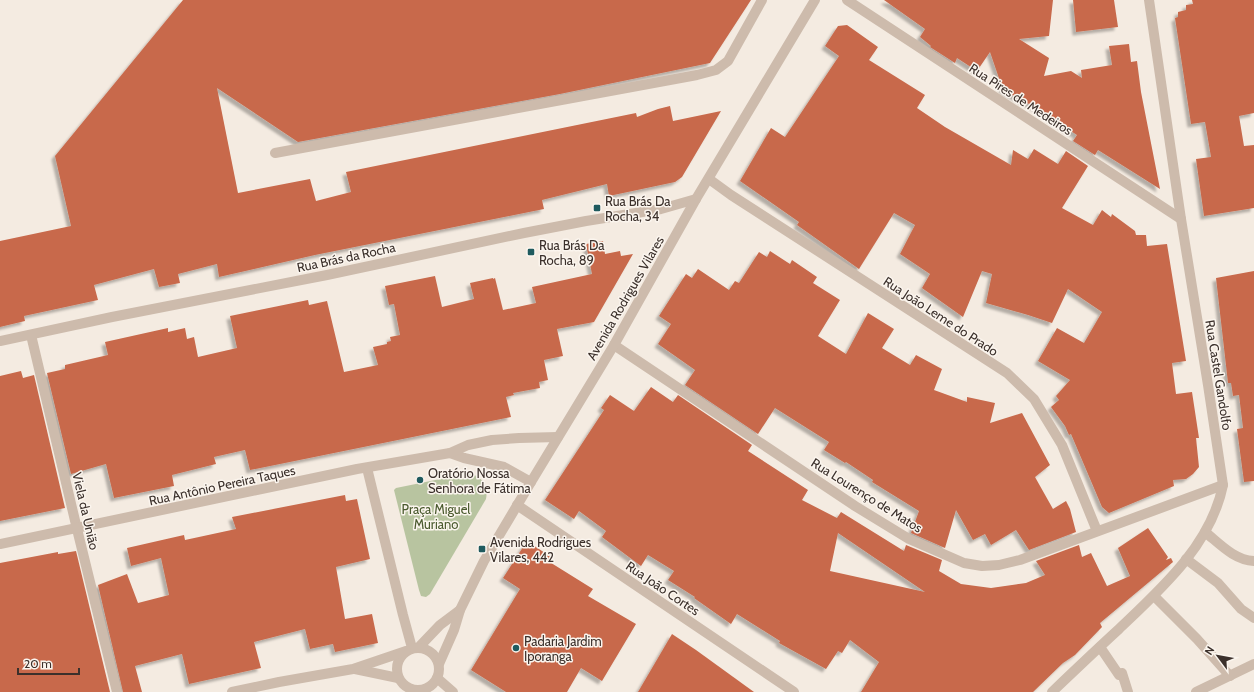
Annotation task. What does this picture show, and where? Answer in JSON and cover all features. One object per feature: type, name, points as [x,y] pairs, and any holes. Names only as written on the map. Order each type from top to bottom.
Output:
[{"type":"street","points":[[275,153],[697,75],[716,70],[728,61],[762,0]]},
{"type":"street","name":"Avenida Rodrigues Vilares","points":[[439,664],[454,630],[460,610],[484,561],[530,482],[614,345],[696,199],[815,0]]},
{"type":"street","name":"Rua Pires de Medeiros","points":[[847,0],[1181,219]]},
{"type":"street","name":"Rua Castel Gandolfo","points":[[1052,692],[1154,596],[1186,559],[1214,517],[1220,502],[1223,485],[1181,219],[1149,0]]},
{"type":"street","name":"Rua João Leme do Prado","points":[[709,179],[731,195],[1007,373],[1016,381],[1034,399],[1062,445],[1097,531]]},
{"type":"street","name":"Rua Brás da Rocha","points":[[0,342],[112,317],[586,221],[661,209],[696,199]]},
{"type":"street","name":"Viela da União","points":[[31,335],[117,692]]},
{"type":"street","name":"Rua Lourenço de Matos","points":[[614,345],[862,510],[909,538],[964,563],[982,566],[1020,560],[1223,485]]},
{"type":"street","name":"Rua Antônio Pereira Taques","points":[[0,544],[367,468],[450,453],[468,445],[492,440],[558,437]]},
{"type":"street","name":"Rua Antônio Pereira Taques","points":[[450,453],[464,458],[504,467],[530,482]]},
{"type":"street","points":[[367,468],[412,649]]},
{"type":"street","name":"Rua João Cortes","points":[[517,505],[794,692]]},
{"type":"street","points":[[1205,532],[1232,554],[1254,561]]},
{"type":"street","points":[[1186,559],[1218,583],[1241,610],[1254,618]]},
{"type":"street","points":[[1154,596],[1197,639],[1230,676]]},
{"type":"street","name":"Avenida Rodrigues Vilares","points":[[412,649],[460,610]]},
{"type":"street","points":[[1100,647],[1119,675],[1122,673],[1128,692]]},
{"type":"street","points":[[398,678],[396,666],[402,655],[412,649]]},
{"type":"street","points":[[232,692],[353,669],[412,649],[426,649],[432,652],[439,664],[439,671],[434,683],[419,691],[406,686],[398,678],[353,669]]},
{"type":"street","points":[[1196,692],[1254,664]]},
{"type":"street","points":[[437,678],[453,692]]},
{"type":"green space","name":"Praça Miguel Muriano","points":[[470,474],[479,478],[485,484],[487,494],[486,499],[430,594],[426,597],[421,596],[394,490],[396,488]]},
{"type":"building","points":[[183,0],[751,0],[710,63],[560,94],[298,142],[217,88],[238,193],[310,179],[316,201],[351,192],[346,172],[636,113],[637,117],[670,106],[673,121],[721,111],[682,177],[675,182],[609,196],[607,184],[542,200],[544,209],[315,255],[219,277],[217,264],[178,274],[180,283],[159,287],[154,269],[94,285],[98,300],[24,316],[25,321],[0,327],[0,241],[71,226],[55,156]]},
{"type":"building","points":[[884,0],[1053,0],[1049,36],[1019,39],[1049,58],[1044,76],[1071,71],[1082,78],[1081,70],[1112,65],[1109,46],[1129,44],[1131,62],[1137,61],[1141,92],[1160,189],[1098,150],[1095,155],[1073,141],[1077,135],[1049,117],[1050,115],[1003,90],[990,52],[977,71],[957,58],[955,63],[930,47],[931,46],[920,37],[925,29]]},
{"type":"building","points":[[1073,0],[1114,0],[1118,27],[1076,32]]},
{"type":"building","points":[[1192,0],[1254,0],[1254,113],[1239,116],[1244,146],[1254,145],[1254,208],[1204,216],[1196,159],[1211,157],[1205,122],[1191,124],[1175,18],[1178,17],[1178,12],[1186,10],[1186,5],[1193,4]]},
{"type":"building","points":[[847,25],[878,47],[869,60],[925,95],[917,108],[945,127],[1011,165],[1013,150],[1028,159],[1034,149],[1058,164],[1066,151],[1088,166],[1062,208],[1093,225],[1102,210],[1111,217],[1112,214],[1135,231],[1136,235],[1146,235],[1147,246],[1167,244],[1186,361],[1172,363],[1176,394],[1192,392],[1199,438],[1196,438],[1199,467],[1193,474],[1186,479],[1173,480],[1174,486],[1109,513],[1102,507],[1071,434],[1069,435],[1065,426],[1051,407],[1059,400],[1056,396],[1070,380],[1038,361],[1057,328],[1084,343],[1102,312],[1068,289],[1052,323],[986,303],[992,274],[982,271],[963,317],[922,288],[930,274],[900,254],[915,225],[894,213],[859,269],[797,225],[799,222],[740,181],[771,128],[785,137],[839,56],[825,46],[838,26]]},
{"type":"building","points":[[603,241],[605,254],[620,251],[621,256],[633,254],[594,322],[557,329],[563,356],[544,360],[548,380],[539,382],[540,388],[513,393],[514,395],[506,397],[511,417],[250,470],[245,450],[214,457],[216,464],[172,475],[174,486],[114,498],[106,464],[71,474],[47,373],[65,369],[65,365],[108,355],[105,342],[168,328],[168,332],[185,328],[187,339],[194,337],[198,357],[237,348],[230,316],[308,300],[309,305],[327,301],[344,372],[378,365],[373,347],[387,344],[387,342],[391,341],[390,337],[400,335],[394,304],[389,305],[385,286],[435,276],[442,307],[474,299],[470,283],[495,278],[503,310],[536,303],[532,287],[592,274],[586,244]]},
{"type":"building","points":[[770,251],[790,264],[792,260],[817,277],[813,283],[840,300],[818,336],[846,354],[868,313],[894,329],[882,348],[910,365],[916,355],[942,369],[934,390],[967,402],[967,397],[995,403],[990,423],[1022,413],[1050,465],[1035,477],[1053,509],[1066,501],[1070,509],[1076,532],[1029,550],[1016,530],[991,545],[985,534],[973,540],[956,510],[945,548],[911,533],[919,511],[872,482],[873,480],[846,462],[845,463],[824,450],[829,442],[775,408],[758,434],[685,385],[695,370],[658,344],[671,324],[659,316],[686,274],[692,278],[698,269],[729,290],[735,281],[739,283],[759,252],[767,257]]},
{"type":"building","points":[[1254,271],[1254,481],[1244,482],[1237,429],[1243,428],[1239,395],[1233,396],[1231,383],[1228,383],[1216,278]]},
{"type":"building","points":[[21,371],[23,378],[34,375],[65,508],[0,521],[0,376]]},
{"type":"building","points":[[651,387],[673,402],[678,395],[752,445],[748,451],[808,490],[802,500],[837,518],[841,512],[904,551],[906,545],[942,560],[939,571],[961,584],[991,588],[1026,583],[1045,575],[1036,561],[1079,545],[1082,557],[1091,553],[1107,586],[1130,576],[1118,548],[1148,528],[1168,557],[1166,560],[1171,558],[1173,562],[1100,623],[1102,627],[1075,655],[1063,663],[1033,692],[861,692],[879,662],[850,640],[842,653],[838,651],[826,669],[779,643],[780,641],[737,614],[731,624],[694,598],[695,597],[668,580],[674,571],[648,555],[641,566],[602,537],[606,531],[579,511],[574,519],[545,500],[604,410],[601,408],[610,395],[634,411]],"holes":[[[838,533],[925,592],[830,571]]]},
{"type":"building","points":[[345,495],[346,501],[357,499],[370,559],[336,567],[345,619],[372,614],[378,643],[335,652],[333,644],[310,649],[305,629],[254,642],[261,668],[189,684],[182,654],[135,666],[142,692],[123,692],[98,585],[127,574],[138,603],[169,595],[161,558],[131,566],[127,548],[184,535],[185,540],[236,529],[232,517]]},
{"type":"building","points":[[527,541],[551,557],[548,561],[593,589],[588,596],[636,624],[602,681],[581,668],[567,692],[506,692],[471,670],[520,589],[503,578]]},
{"type":"building","points":[[76,551],[110,692],[0,692],[0,563],[58,552],[58,554]]},
{"type":"building","points":[[672,634],[696,650],[754,692],[638,692]]},
{"type":"place","name":"Rua Brás Da Rocha, 34","points":[[597,208]]},
{"type":"place","name":"Rua Brás Da Rocha, 89","points":[[531,252]]},
{"type":"place","name":"Oratório Nossa Senhora de Fátima","points":[[420,480]]},
{"type":"place","name":"Avenida Rodrigues Vilares, 442","points":[[482,549]]},
{"type":"place","name":"Padaria Jardim Iporanga","points":[[516,648]]}]
